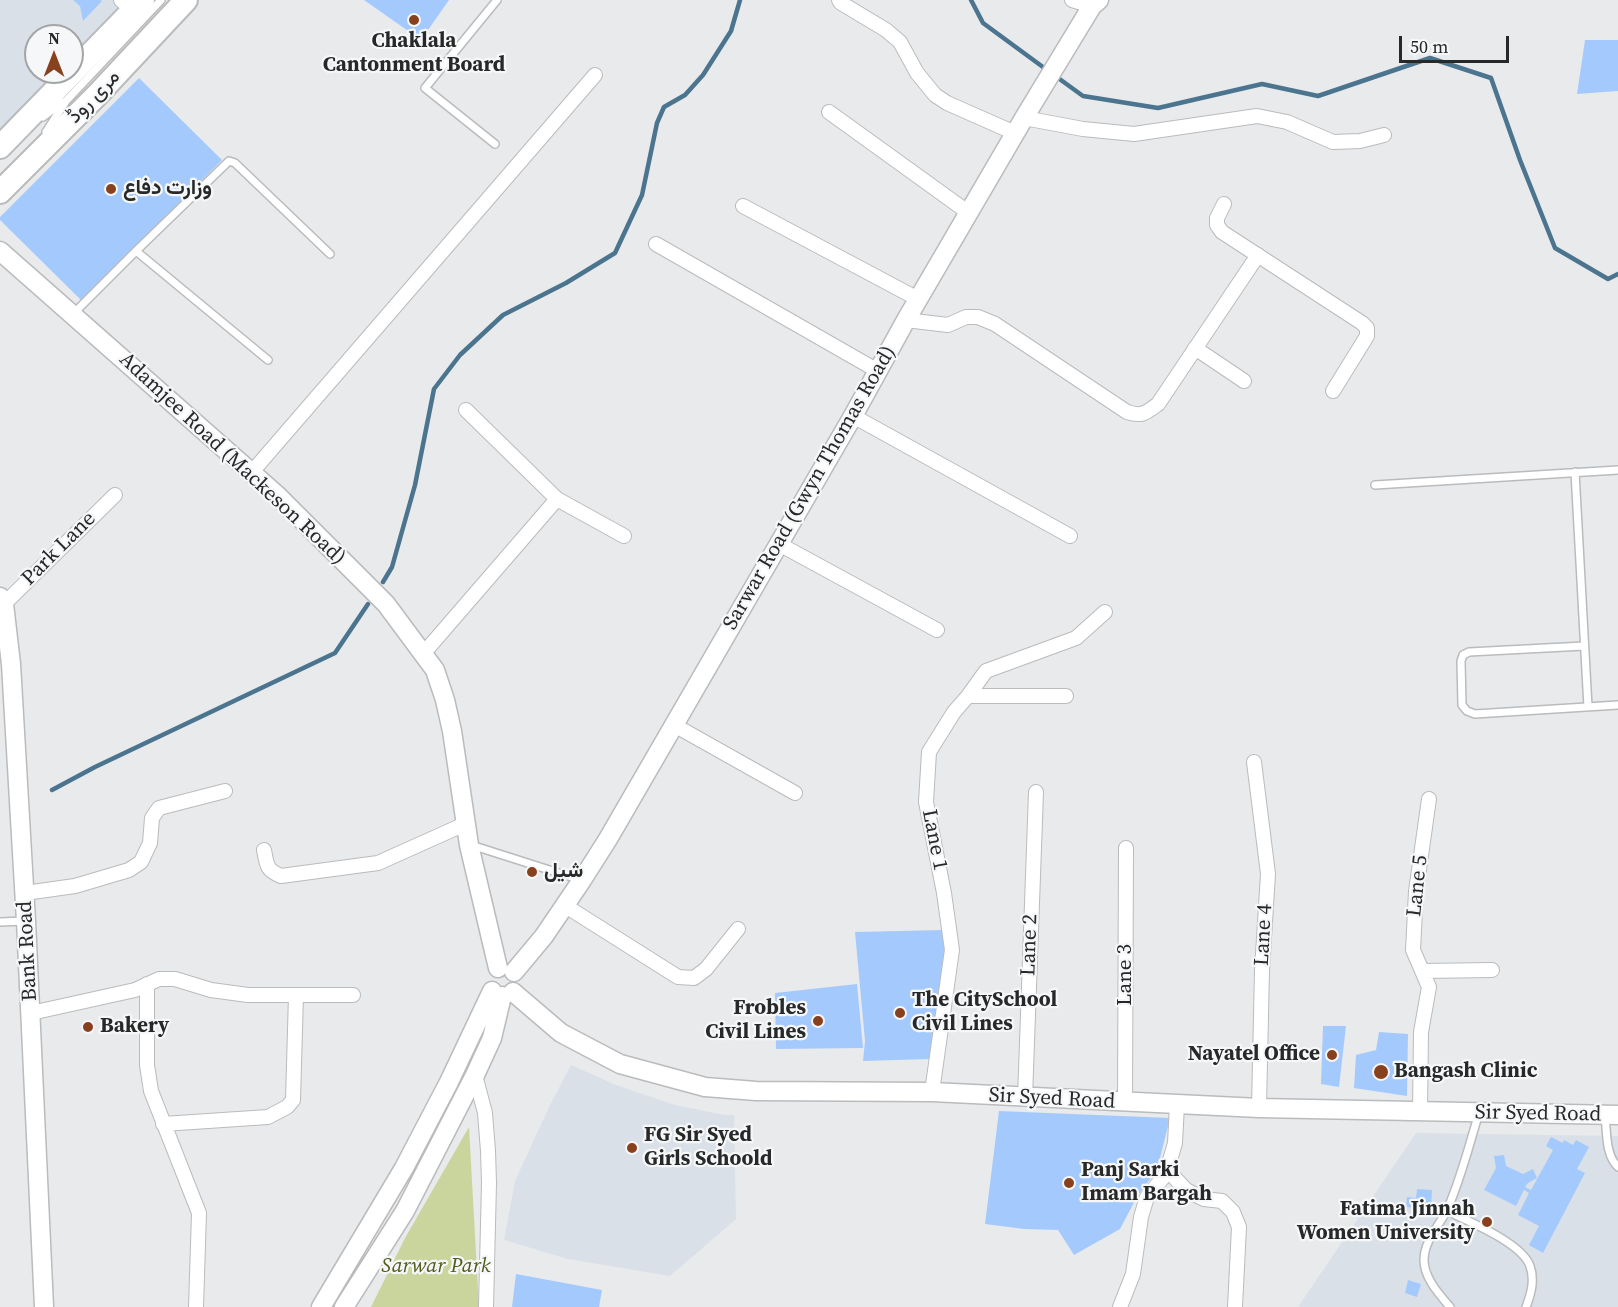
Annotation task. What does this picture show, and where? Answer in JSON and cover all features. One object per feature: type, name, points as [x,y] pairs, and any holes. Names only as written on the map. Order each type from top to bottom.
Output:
[{"type":"main road","name":"مری روڈ","points":[[0,192],[98,94],[186,0]]},
{"type":"main road","name":"مری روڈ","points":[[0,147],[132,3]]},
{"type":"street","points":[[839,0],[886,30],[900,42],[917,73],[935,95],[947,103],[1020,126],[1134,134],[1257,116],[1287,122],[1333,142],[1360,141],[1384,135]]},
{"type":"street","points":[[1072,0],[1095,3]]},
{"type":"street","name":"Sarwar Road (Gwyn Thomas Road)","points":[[506,970],[544,936],[608,839],[853,416],[918,299],[1095,3]]},
{"type":"street","points":[[252,472],[595,75]]},
{"type":"street","points":[[829,112],[969,213]]},
{"type":"street","points":[[1224,204],[1217,218],[1217,225],[1222,232],[1362,323],[1366,328],[1366,336],[1333,391]]},
{"type":"street","points":[[743,206],[918,299]]},
{"type":"street","points":[[656,244],[878,371]]},
{"type":"street","name":"Adamjee Road (Mackeson Road)","points":[[0,251],[279,496],[386,604],[435,670],[452,731],[469,845],[506,970]]},
{"type":"street","points":[[906,320],[948,325],[966,317],[978,317],[994,324],[1127,412],[1137,415],[1146,413],[1158,404],[1258,255]]},
{"type":"street","points":[[1195,348],[1244,381]]},
{"type":"street","points":[[466,410],[557,499],[624,536]]},
{"type":"street","points":[[853,416],[1070,536]]},
{"type":"street","name":"Park Lane","points":[[2,600],[115,495]]},
{"type":"street","points":[[423,654],[557,499]]},
{"type":"street","points":[[779,544],[937,630]]},
{"type":"street","name":"Bank Road","points":[[2,600],[11,664],[25,892],[44,1307]]},
{"type":"street","name":"Lane 1","points":[[932,1092],[952,950],[944,892],[926,802],[929,752],[954,711],[986,671],[1076,638],[1105,612]]},
{"type":"street","points":[[968,696],[1066,696]]},
{"type":"street","points":[[674,725],[795,793]]},
{"type":"street","name":"Lane 4","points":[[1254,762],[1268,874],[1262,970],[1259,1108]]},
{"type":"street","points":[[25,892],[75,886],[129,870],[141,862],[150,843],[152,818],[159,808],[225,791]]},
{"type":"street","name":"Lane 2","points":[[1025,1098],[1036,792]]},
{"type":"street","name":"Lane 5","points":[[1420,1113],[1420,1032],[1429,987],[1413,950],[1416,891],[1429,800]]},
{"type":"street","points":[[264,850],[268,866],[272,872],[281,876],[378,863],[465,824]]},
{"type":"street","name":"Lane 3","points":[[1125,1102],[1126,848]]},
{"type":"street","points":[[564,905],[678,977],[694,978],[706,969],[738,929]]},
{"type":"street","points":[[321,1307],[404,1168],[449,1082],[502,993],[516,988],[517,976],[506,970],[489,975],[489,987],[502,993]]},
{"type":"street","points":[[1422,971],[1491,970]]},
{"type":"street","points":[[31,1013],[135,990],[159,979],[175,979],[211,990],[248,995],[353,995]]},
{"type":"street","points":[[147,984],[147,1065],[151,1091],[199,1213],[196,1307]]},
{"type":"street","points":[[344,1307],[405,1211],[475,1075],[492,1038],[502,993]]},
{"type":"street","name":"Sir Syed Road","points":[[502,993],[561,1033],[620,1064],[705,1087],[756,1091],[932,1092],[1025,1098],[1420,1113],[1612,1115]]},
{"type":"street","points":[[163,1124],[268,1117],[287,1107],[293,1100],[297,995]]},
{"type":"street","points":[[475,1075],[485,1113],[488,1151],[486,1307]]},
{"type":"street","points":[[1120,1307],[1133,1274],[1141,1217],[1147,1197],[1166,1174],[1168,1168],[1175,1143],[1177,1104]]},
{"type":"street","points":[[1168,1168],[1186,1190],[1204,1198],[1222,1201],[1233,1212],[1239,1227],[1235,1307]]},
{"type":"lane","points":[[0,186],[35,150],[66,101],[161,0]]},
{"type":"lane","points":[[495,144],[424,88],[497,0]]},
{"type":"lane","points":[[0,153],[20,132],[66,101]]},
{"type":"lane","points":[[73,314],[229,161],[235,163],[330,254]]},
{"type":"lane","points":[[136,251],[268,360]]},
{"type":"lane","points":[[1375,484],[1618,470]]},
{"type":"lane","points":[[1575,472],[1588,707]]},
{"type":"lane","points":[[1584,646],[1469,652],[1463,655],[1461,662],[1462,705],[1467,711],[1475,714],[1618,705]]},
{"type":"lane","points":[[469,845],[582,880]]},
{"type":"lane","points":[[0,922],[26,921]]},
{"type":"lane","points":[[1450,1307],[1432,1284],[1425,1268],[1424,1258],[1430,1238],[1447,1211],[1479,1113]]},
{"type":"lane","points":[[1612,1115],[1609,1148],[1614,1163],[1618,1167]]},
{"type":"lane","points":[[1447,1211],[1486,1229],[1525,1257],[1530,1265],[1532,1276],[1531,1291],[1526,1307]]},
{"type":"shaded area","points":[[0,0],[131,0],[84,48],[84,24],[24,24],[24,84],[48,84],[0,133]]},
{"type":"shaded area","name":"FG Sir Syed Girls Schoold","points":[[571,1065],[616,1085],[675,1105],[734,1115],[736,1219],[670,1276],[568,1259],[504,1240],[515,1181]]},
{"type":"shaded area","name":"Fatima Jinnah Women University","points":[[1416,1133],[1618,1136],[1618,1307],[1298,1307]]},
{"type":"green space","name":"Sarwar Park","points":[[469,1127],[479,1307],[371,1307],[405,1238]]},
{"type":"building","points":[[73,0],[102,1],[83,21],[80,6]]},
{"type":"building","name":"Chaklala Cantonment Board","points":[[364,0],[449,0],[421,40]]},
{"type":"building","points":[[1585,40],[1618,40],[1618,91],[1577,94]]},
{"type":"building","name":"وزارت دفاع","points":[[139,78],[222,160],[82,301],[0,220],[0,217]]},
{"type":"building","name":"The CitySchool Civil Lines","points":[[943,930],[945,952],[931,1059],[863,1061],[865,1041],[855,932]]},
{"type":"building","name":"Frobles Civil Lines","points":[[857,984],[863,1048],[776,1049],[775,993]]},
{"type":"building","name":"Nayatel Office","points":[[1323,1026],[1346,1026],[1339,1087],[1321,1084]]},
{"type":"building","name":"Bangash Clinic","points":[[1379,1032],[1408,1034],[1407,1096],[1354,1088],[1356,1055],[1376,1050]]},
{"type":"building","name":"Panj Sarki Imam Bargah","points":[[999,1111],[1170,1118],[1157,1170],[1138,1195],[1120,1229],[1074,1255],[1058,1230],[985,1224]]},
{"type":"building","points":[[1551,1137],[1573,1145],[1576,1140],[1589,1147],[1577,1169],[1585,1173],[1543,1253],[1529,1245],[1539,1226],[1518,1215],[1529,1193],[1524,1190],[1516,1206],[1484,1190],[1496,1168],[1494,1156],[1504,1155],[1506,1166],[1523,1174],[1533,1169],[1537,1178],[1525,1187],[1531,1190],[1553,1150],[1546,1146]]},
{"type":"building","points":[[1417,1189],[1432,1190],[1431,1209],[1406,1207],[1407,1197],[1416,1198]]},
{"type":"building","points":[[516,1274],[602,1290],[599,1307],[512,1307]]},
{"type":"building","points":[[1408,1280],[1421,1284],[1417,1297],[1405,1293]]},
{"type":"waterway","points":[[383,582],[392,567],[415,485],[434,389],[460,355],[503,315],[566,283],[615,253],[642,195],[657,123],[664,107],[685,95],[703,75],[731,31],[740,0]]},
{"type":"waterway","points":[[971,0],[983,23],[1047,70]]},
{"type":"waterway","points":[[1054,75],[1083,96],[1158,108],[1262,84],[1318,96],[1430,58],[1491,78],[1555,248],[1608,279],[1618,274]]},
{"type":"waterway","points":[[52,790],[95,767],[335,653],[368,604]]},
{"type":"place","name":"Chaklala Cantonment Board","points":[[414,20]]},
{"type":"place","name":"وزارت دفاع","points":[[111,189]]},
{"type":"place","name":"شیل","points":[[532,872]]},
{"type":"place","name":"The CitySchool Civil Lines","points":[[900,1013]]},
{"type":"place","name":"Frobles Civil Lines","points":[[818,1021]]},
{"type":"place","name":"Bakery","points":[[88,1027]]},
{"type":"place","name":"Nayatel Office","points":[[1332,1055]]},
{"type":"place","name":"Bangash Clinic","points":[[1381,1072]]},
{"type":"place","name":"FG Sir Syed Girls Schoold","points":[[632,1148]]},
{"type":"place","name":"Panj Sarki Imam Bargah","points":[[1069,1183]]},
{"type":"place","name":"Fatima Jinnah Women University","points":[[1487,1222]]}]
